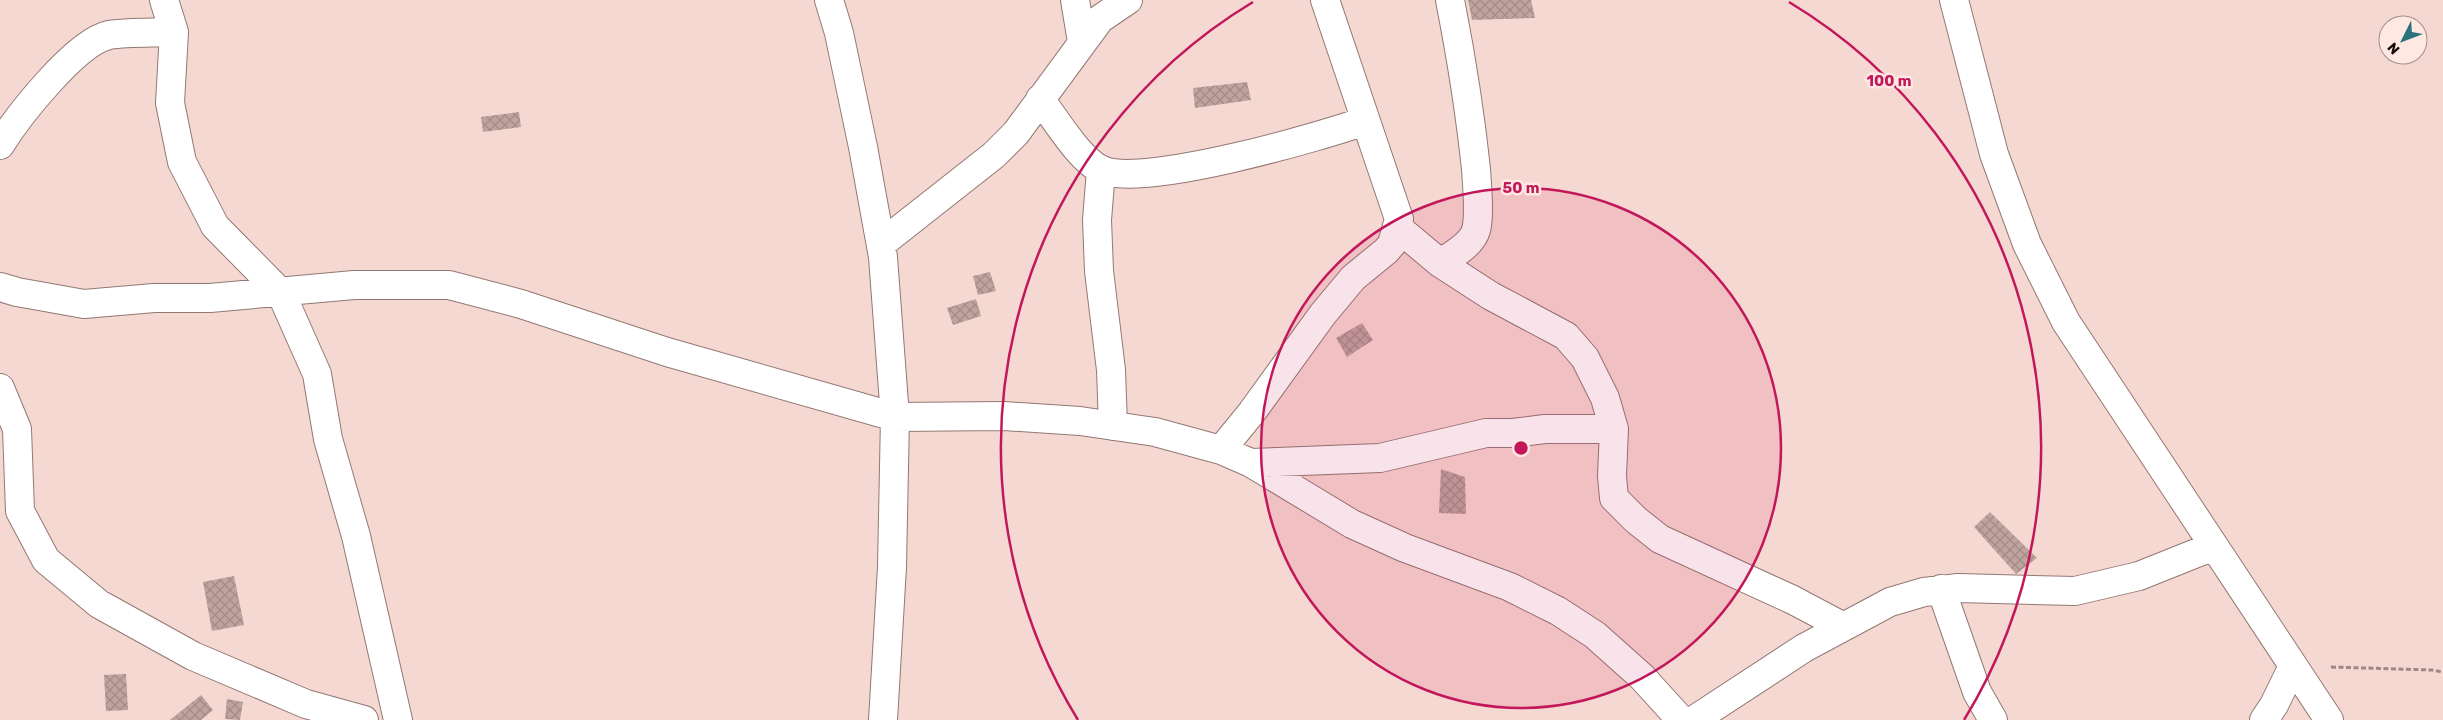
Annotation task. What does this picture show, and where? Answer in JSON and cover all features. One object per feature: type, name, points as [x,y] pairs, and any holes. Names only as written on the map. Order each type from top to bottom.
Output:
[{"type":"street","points":[[164,0],[174,32],[170,103],[182,162],[215,226],[280,293],[317,374],[328,439],[356,536],[398,720]]},
{"type":"street","points":[[829,0],[839,33],[864,147],[881,244],[895,417],[892,566],[883,720]]},
{"type":"street","points":[[1075,0],[1082,42]]},
{"type":"street","points":[[881,244],[994,155],[1016,133],[1100,19],[1128,0]]},
{"type":"street","points":[[1221,450],[1252,412],[1323,314],[1353,278],[1392,244],[1399,219],[1326,0]]},
{"type":"street","points":[[1440,263],[1460,249],[1476,231],[1477,188],[1474,147],[1465,76],[1450,0]]},
{"type":"street","points":[[1954,0],[1994,154],[2027,244],[2066,322],[2329,720]]},
{"type":"street","points":[[0,145],[20,115],[62,68],[88,44],[108,36],[174,32]]},
{"type":"street","points":[[1040,99],[1084,156],[1102,170],[1124,174],[1162,171],[1280,147],[1319,137],[1366,121]]},
{"type":"street","points":[[1102,170],[1097,220],[1099,271],[1111,370],[1113,426]]},
{"type":"street","points":[[1397,227],[1440,263],[1492,296],[1566,336],[1586,358],[1605,398],[1614,429],[1612,476],[1614,498],[1636,520],[1660,539],[1697,558],[1793,600],[1842,626]]},
{"type":"street","points":[[0,287],[16,292],[84,304],[280,293],[354,285],[449,285],[522,304],[667,352],[895,417],[1004,416],[1113,426],[1155,432],[1221,450],[1251,464],[1352,524],[1405,548],[1510,587],[1558,612],[1595,635],[1642,677],[1681,720]]},
{"type":"street","points":[[0,388],[18,429],[20,511],[46,560],[99,604],[193,656],[306,704],[364,720]]},
{"type":"street","points":[[1251,464],[1380,458],[1486,433],[1513,434],[1545,429],[1614,429]]},
{"type":"street","points":[[1694,720],[1751,680],[1842,626],[1890,602],[1924,592],[1958,588],[2075,592],[2139,576],[2214,546]]},
{"type":"street","points":[[1941,589],[1977,692],[1993,720]]},
{"type":"street","points":[[2264,720],[2293,666]]},
{"type":"path","points":[[2293,666],[2432,670],[2443,672]]},
{"type":"building","points":[[1468,0],[1531,0],[1535,18],[1472,20]]},
{"type":"building","points":[[1247,82],[1251,100],[1195,108],[1193,88]]},
{"type":"building","points":[[519,112],[521,127],[483,132],[481,117]]},
{"type":"building","points":[[990,272],[996,291],[978,295],[973,276]]},
{"type":"building","points":[[976,299],[981,316],[953,325],[947,308]]},
{"type":"building","points":[[1362,323],[1373,340],[1347,357],[1336,338]]},
{"type":"building","points":[[1441,469],[1465,477],[1466,514],[1439,513]]},
{"type":"building","points":[[1990,512],[2037,558],[2016,574],[1974,527]]},
{"type":"building","points":[[234,576],[244,625],[212,631],[203,582]]},
{"type":"building","points":[[126,674],[128,710],[106,711],[104,675]]},
{"type":"building","points":[[201,695],[213,710],[201,720],[170,720]]},
{"type":"building","points":[[227,699],[243,702],[240,720],[225,719]]}]
